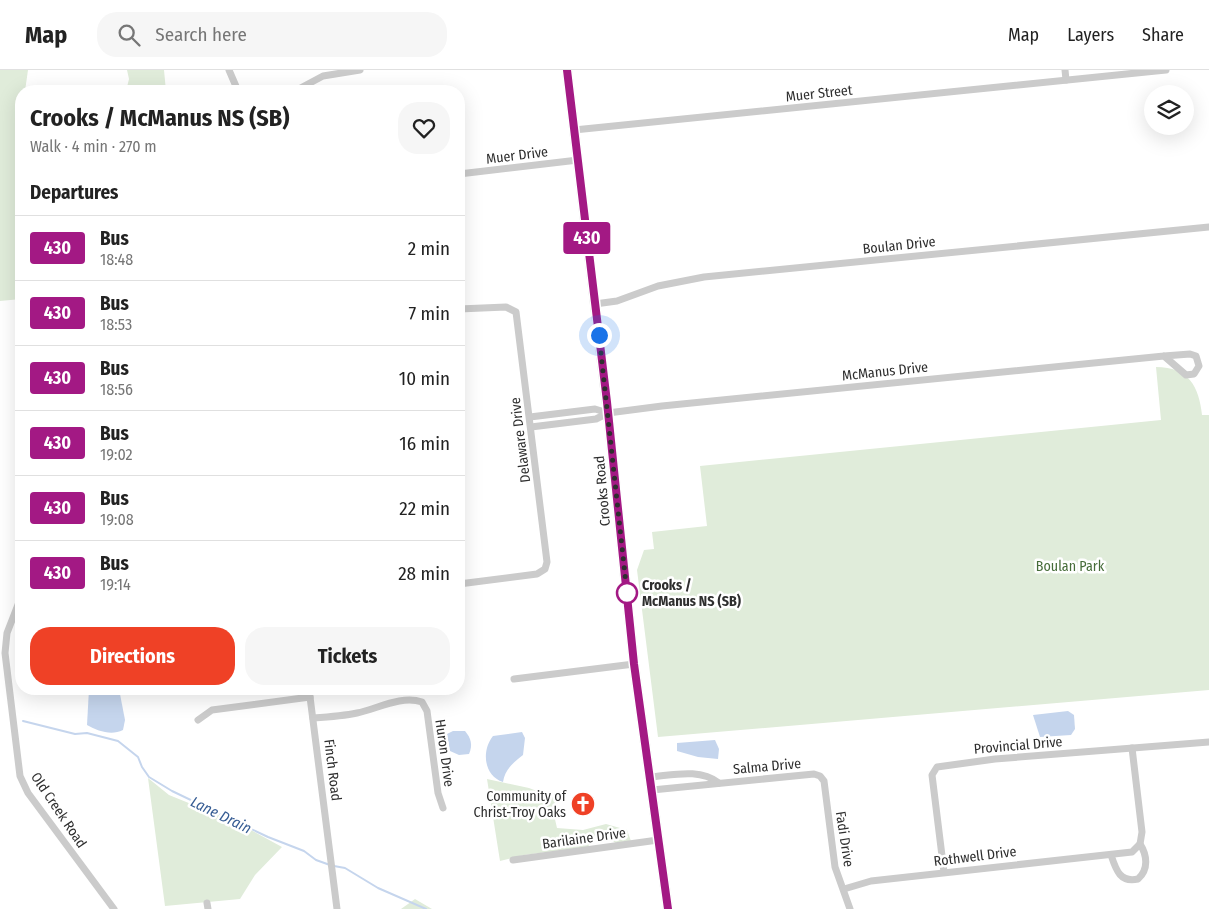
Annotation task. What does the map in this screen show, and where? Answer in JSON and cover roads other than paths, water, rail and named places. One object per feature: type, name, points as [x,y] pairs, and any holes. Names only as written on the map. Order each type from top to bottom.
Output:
[{"type":"main road","name":"Crooks Road","points":[[566,70],[608,413],[634,664],[668,909]]},
{"type":"street","points":[[229,70],[235,85]]},
{"type":"street","points":[[306,85],[322,76],[360,70]]},
{"type":"street","points":[[1065,70],[1066,80],[1166,70]]},
{"type":"street","name":"Muer Street","points":[[574,130],[1066,80]]},
{"type":"street","name":"Muer Drive","points":[[465,173],[578,160]]},
{"type":"street","name":"Boulan Drive","points":[[595,304],[617,301],[658,286],[704,277],[1209,227]]},
{"type":"street","name":"Delaware Drive","points":[[465,309],[506,307],[514,309],[518,319],[548,562],[545,569],[537,574],[465,583]]},
{"type":"street","name":"McManus Drive","points":[[608,413],[1164,356],[1190,354],[1196,356],[1199,366],[1194,374],[1186,375],[1164,356]]},
{"type":"street","points":[[530,418],[595,409],[608,413]]},
{"type":"street","points":[[531,428],[596,419],[608,413]]},
{"type":"street","name":"Old Creek Road","points":[[15,612],[7,633],[5,653],[20,776],[28,792],[114,909]]},
{"type":"street","points":[[514,679],[634,664]]},
{"type":"street","points":[[198,720],[212,710],[298,695]]},
{"type":"street","name":"Finch Road","points":[[310,695],[337,909]]},
{"type":"street","name":"Huron Drive","points":[[313,718],[356,713],[383,704],[412,700],[422,702],[427,712],[438,793],[443,808]]},
{"type":"street","name":"Provincial Drive","points":[[944,872],[932,775],[937,767],[995,759],[1209,742]]},
{"type":"street","points":[[1111,855],[1122,877],[1127,880],[1138,879],[1144,872],[1146,864],[1144,851],[1140,844],[1142,832],[1132,748]]},
{"type":"street","name":"Salma Drive","points":[[650,777],[698,774],[711,776],[719,782]]},
{"type":"street","name":"Salma Drive","points":[[652,790],[817,774]]},
{"type":"street","name":"Fadi Drive","points":[[817,774],[824,781],[835,867],[850,909]]},
{"type":"street","name":"Barilaine Drive","points":[[513,860],[658,840]]},
{"type":"street","name":"Rothwell Drive","points":[[844,889],[871,881],[1127,854],[1140,844]]},
{"type":"water","points":[[89,695],[120,695],[125,720],[123,730],[114,733],[105,732],[87,725]]},
{"type":"water","points":[[1068,711],[1074,715],[1075,729],[1071,735],[1040,737],[1033,715]]},
{"type":"water","points":[[453,731],[465,731],[470,739],[469,754],[459,755],[450,751],[447,734]]},
{"type":"water","points":[[522,732],[525,738],[523,755],[508,770],[503,782],[497,779],[488,769],[486,756],[489,742],[493,736]]},
{"type":"water","points":[[715,740],[719,749],[718,759],[698,757],[677,751],[677,743]]},
{"type":"waterway","name":"Lane Drain","points":[[23,721],[75,734],[87,733],[118,741],[138,757],[149,777],[172,791],[268,837],[304,851],[316,860],[330,865]]},
{"type":"waterway","name":"Lane Drain","points":[[334,866],[345,868],[378,888],[426,909]]},
{"type":"place","name":"Crooks / McManus NS (SB)","points":[[627,593]]},
{"type":"place","name":"Community of Christ-Troy Oaks","points":[[583,804]]},
{"type":"park label","name":"Boulan Park","points":[[1070,566]]}]
